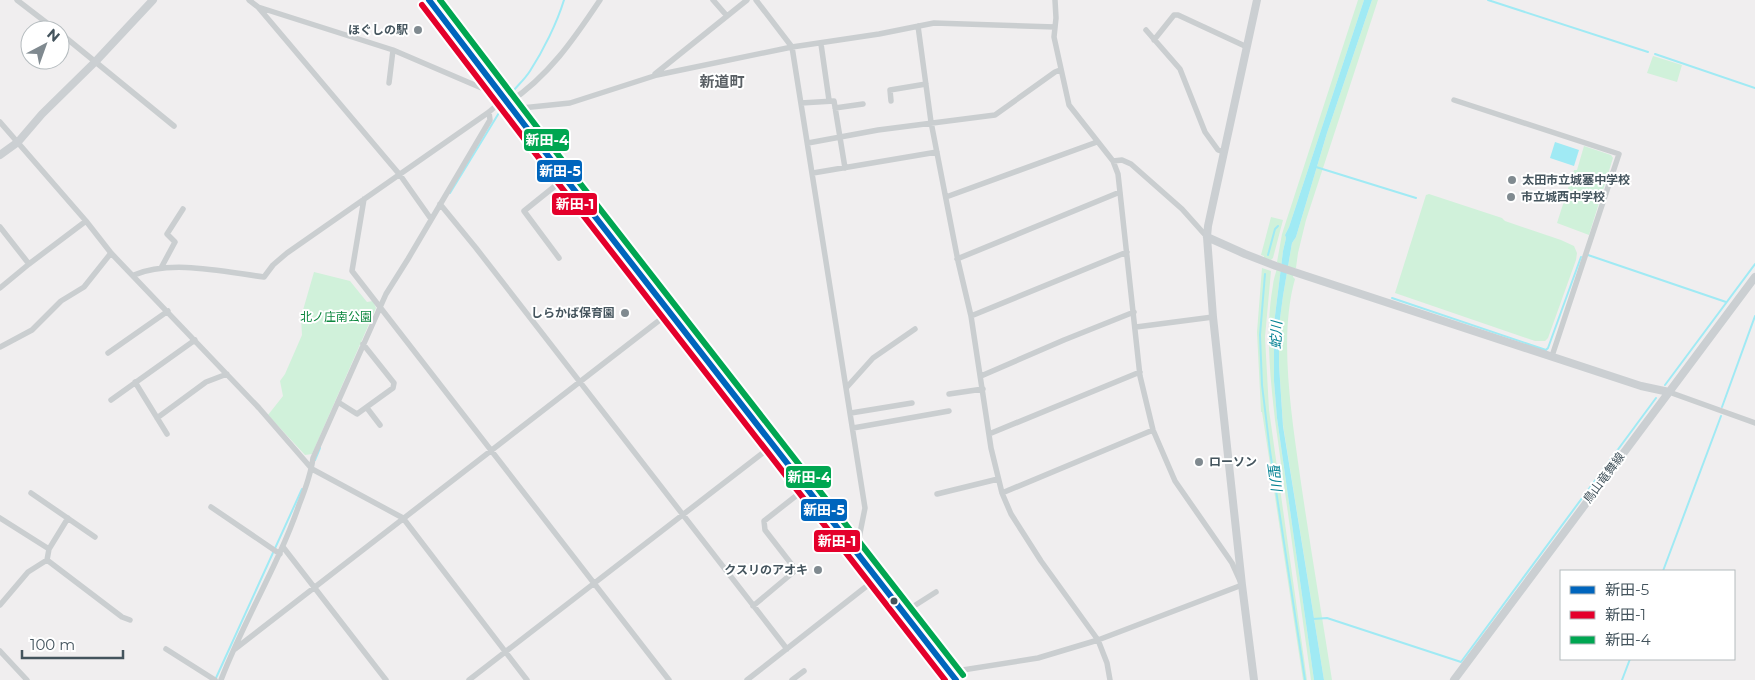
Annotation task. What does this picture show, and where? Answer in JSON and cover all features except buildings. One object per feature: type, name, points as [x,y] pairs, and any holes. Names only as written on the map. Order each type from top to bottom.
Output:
[{"type":"main road","points":[[429,0],[956,680]]},
{"type":"street","points":[[17,0],[43,20]]},
{"type":"street","points":[[0,155],[18,142],[42,114],[96,62],[153,0]]},
{"type":"street","points":[[250,0],[258,7],[400,175],[431,219]]},
{"type":"street","points":[[134,276],[149,269],[161,268],[219,271],[264,277],[273,265],[287,253],[489,112],[508,103],[544,75],[574,40],[600,0]]},
{"type":"street","points":[[713,0],[727,16]]},
{"type":"street","points":[[652,76],[747,0]]},
{"type":"street","points":[[756,0],[792,47],[866,508],[855,550]]},
{"type":"street","points":[[1054,0],[1054,36],[1069,104],[1097,142],[1114,161],[1118,174],[1140,372],[1153,430],[1176,481],[1232,563],[1242,585]]},
{"type":"street","points":[[1254,680],[1213,318],[1207,237],[1257,0]]},
{"type":"street","points":[[258,7],[393,50],[508,103],[570,102],[652,76],[792,47],[821,44],[934,23],[1055,27]]},
{"type":"street","points":[[1154,40],[1174,15],[1178,15],[1247,47]]},
{"type":"street","points":[[918,26],[931,122],[957,259],[971,316],[989,434],[1002,493],[1011,514],[1041,561],[1098,640],[1107,663],[1110,680]]},
{"type":"street","points":[[1146,30],[1180,69],[1202,126],[1218,150],[1224,152]]},
{"type":"street","points":[[70,41],[174,126]]},
{"type":"street","points":[[821,44],[829,100]]},
{"type":"street","points":[[389,83],[393,50]]},
{"type":"street","points":[[808,143],[840,136],[931,122],[995,115],[1054,72],[1060,70]]},
{"type":"street","points":[[891,101],[890,90],[926,84]]},
{"type":"street","points":[[1454,100],[1619,154],[1552,356]]},
{"type":"street","points":[[801,103],[834,101],[845,168]]},
{"type":"street","points":[[835,108],[863,104]]},
{"type":"street","points":[[221,680],[232,650],[283,547],[312,469],[313,458],[386,294],[490,120],[489,112]]},
{"type":"street","points":[[0,122],[86,221],[111,253],[259,408],[312,469],[403,518],[527,680]]},
{"type":"street","points":[[946,197],[1097,142]]},
{"type":"street","points":[[813,173],[937,152]]},
{"type":"street","points":[[1114,161],[1122,160],[1131,164],[1182,209],[1207,237],[1245,254],[1276,266],[1641,386],[1669,392],[1755,423]]},
{"type":"street","points":[[559,258],[524,211],[566,178]]},
{"type":"street","points":[[957,259],[1120,192]]},
{"type":"street","points":[[364,198],[352,271],[669,680]]},
{"type":"street","points":[[440,204],[787,649]]},
{"type":"street","points":[[161,268],[175,242],[167,234],[183,209]]},
{"type":"street","points":[[0,288],[86,221]]},
{"type":"street","points":[[0,227],[29,264]]},
{"type":"street","points":[[971,316],[1127,252]]},
{"type":"street","points":[[0,347],[32,330],[61,302],[84,287],[111,253]]},
{"type":"street","name":"鳥山竜舞線","points":[[1454,680],[1755,277]]},
{"type":"street","points":[[108,352],[168,311]]},
{"type":"street","points":[[232,650],[670,312]]},
{"type":"street","points":[[981,376],[1134,312]]},
{"type":"street","points":[[1136,327],[1213,318]]},
{"type":"street","points":[[847,388],[873,358],[915,329]]},
{"type":"street","points":[[111,400],[195,340]]},
{"type":"street","points":[[338,402],[357,414],[393,388],[394,383],[363,344]]},
{"type":"street","points":[[989,434],[1140,372]]},
{"type":"street","points":[[157,418],[206,382],[227,374]]},
{"type":"street","points":[[135,382],[167,434]]},
{"type":"street","points":[[949,394],[983,389]]},
{"type":"street","points":[[852,413],[912,403]]},
{"type":"street","points":[[367,408],[380,425]]},
{"type":"street","points":[[853,428],[949,411]]},
{"type":"street","points":[[1002,493],[1153,430]]},
{"type":"street","points":[[469,680],[773,445]]},
{"type":"street","points":[[938,494],[998,479]]},
{"type":"street","points":[[753,606],[796,570],[765,530],[764,522],[806,488]]},
{"type":"street","points":[[30,493],[96,537]]},
{"type":"street","points":[[211,507],[280,554]]},
{"type":"street","points":[[0,518],[49,549]]},
{"type":"street","points":[[0,605],[28,572],[47,560],[49,549],[68,518]]},
{"type":"street","points":[[283,547],[386,680]]},
{"type":"street","points":[[47,560],[122,617],[130,620]]},
{"type":"street","points":[[747,680],[877,578]]},
{"type":"street","points":[[950,672],[1038,658],[1098,640],[1242,585]]},
{"type":"street","points":[[903,613],[936,592]]},
{"type":"street","points":[[166,649],[215,680]]},
{"type":"street","points":[[0,651],[27,680]]},
{"type":"street","points":[[792,680],[804,671]]},
{"type":"green space","points":[[1358,0],[1364,0],[1285,235],[1274,324],[1274,381],[1277,418],[1314,680],[1311,680],[1275,420],[1270,369],[1269,318],[1273,282],[1278,266],[1282,234]]},
{"type":"green space","points":[[1372,0],[1378,0],[1306,220],[1296,268],[1294,268],[1293,277],[1295,279],[1290,301],[1288,324],[1288,373],[1293,423],[1332,680],[1324,680],[1283,425],[1279,365],[1279,326],[1292,243],[1296,237],[1327,133]]},
{"type":"green space","points":[[1653,56],[1682,65],[1677,82],[1647,73]]},
{"type":"green space","points":[[1584,146],[1611,155],[1613,158],[1589,235],[1557,223]]},
{"type":"green space","points":[[1429,194],[1502,218],[1505,221],[1574,246],[1577,253],[1576,260],[1548,338],[1545,341],[1535,341],[1395,293],[1426,195]]},
{"type":"green space","points":[[1271,217],[1283,220],[1271,260],[1261,255]]},
{"type":"green space","points":[[1262,268],[1271,271],[1265,337],[1269,410],[1307,680],[1303,680],[1261,412],[1257,332]]},
{"type":"green space","name":"北ノ庄南公園","points":[[314,272],[350,281],[367,302],[373,301],[376,308],[312,454],[305,455],[268,415],[283,396],[280,381],[302,335],[301,317]]},
{"type":"water","name":"蛇川","points":[[1364,0],[1372,0],[1327,133],[1296,237],[1292,243],[1279,326],[1279,365],[1283,426],[1324,680],[1314,680],[1277,418],[1274,381],[1274,324],[1285,235]]},
{"type":"water","points":[[1555,142],[1579,150],[1574,166],[1550,158]]},
{"type":"waterway","points":[[507,99],[527,75],[540,55],[554,27],[564,0]]},
{"type":"waterway","points":[[1488,0],[1648,52]]},
{"type":"waterway","points":[[1655,54],[1755,88]]},
{"type":"waterway","points":[[450,193],[505,103]]},
{"type":"waterway","points":[[1316,167],[1416,198]]},
{"type":"waterway","name":"聖川","points":[[1268,255],[1275,229],[1278,226]]},
{"type":"waterway","points":[[1588,255],[1726,302]]},
{"type":"waterway","points":[[1392,298],[1546,350],[1581,257]]},
{"type":"waterway","points":[[1665,385],[1755,264]]},
{"type":"waterway","name":"聖川","points":[[1265,274],[1260,335],[1262,385],[1270,451],[1305,680]]},
{"type":"waterway","points":[[1722,407],[1755,316]]},
{"type":"waterway","points":[[1313,619],[1327,618],[1461,662],[1656,398]]},
{"type":"waterway","points":[[1663,570],[1721,416]]},
{"type":"waterway","points":[[315,460],[320,448]]},
{"type":"waterway","points":[[216,678],[302,489]]},
{"type":"waterway","points":[[1622,680],[1630,660]]},
{"type":"transit line","name":"新田-5","points":[[429,0],[565,178],[956,680]]},
{"type":"transit line","name":"新田-4","points":[[440,0],[572,173],[963,675]]},
{"type":"transit line","name":"新田-1","points":[[422,5],[558,183],[945,680]]},
{"type":"place","name":"ほぐしの駅","points":[[418,30]]},
{"type":"place","name":"太田市立城塞中学校","points":[[1512,180]]},
{"type":"place","name":"市立城西中学校","points":[[1511,197]]},
{"type":"place","name":"しらかば保育園","points":[[625,313]]},
{"type":"place","name":"ローソン","points":[[1199,462]]},
{"type":"place","name":"クスリのアオキ","points":[[818,570]]},
{"type":"district","name":"新道町","points":[[722,82]]}]
